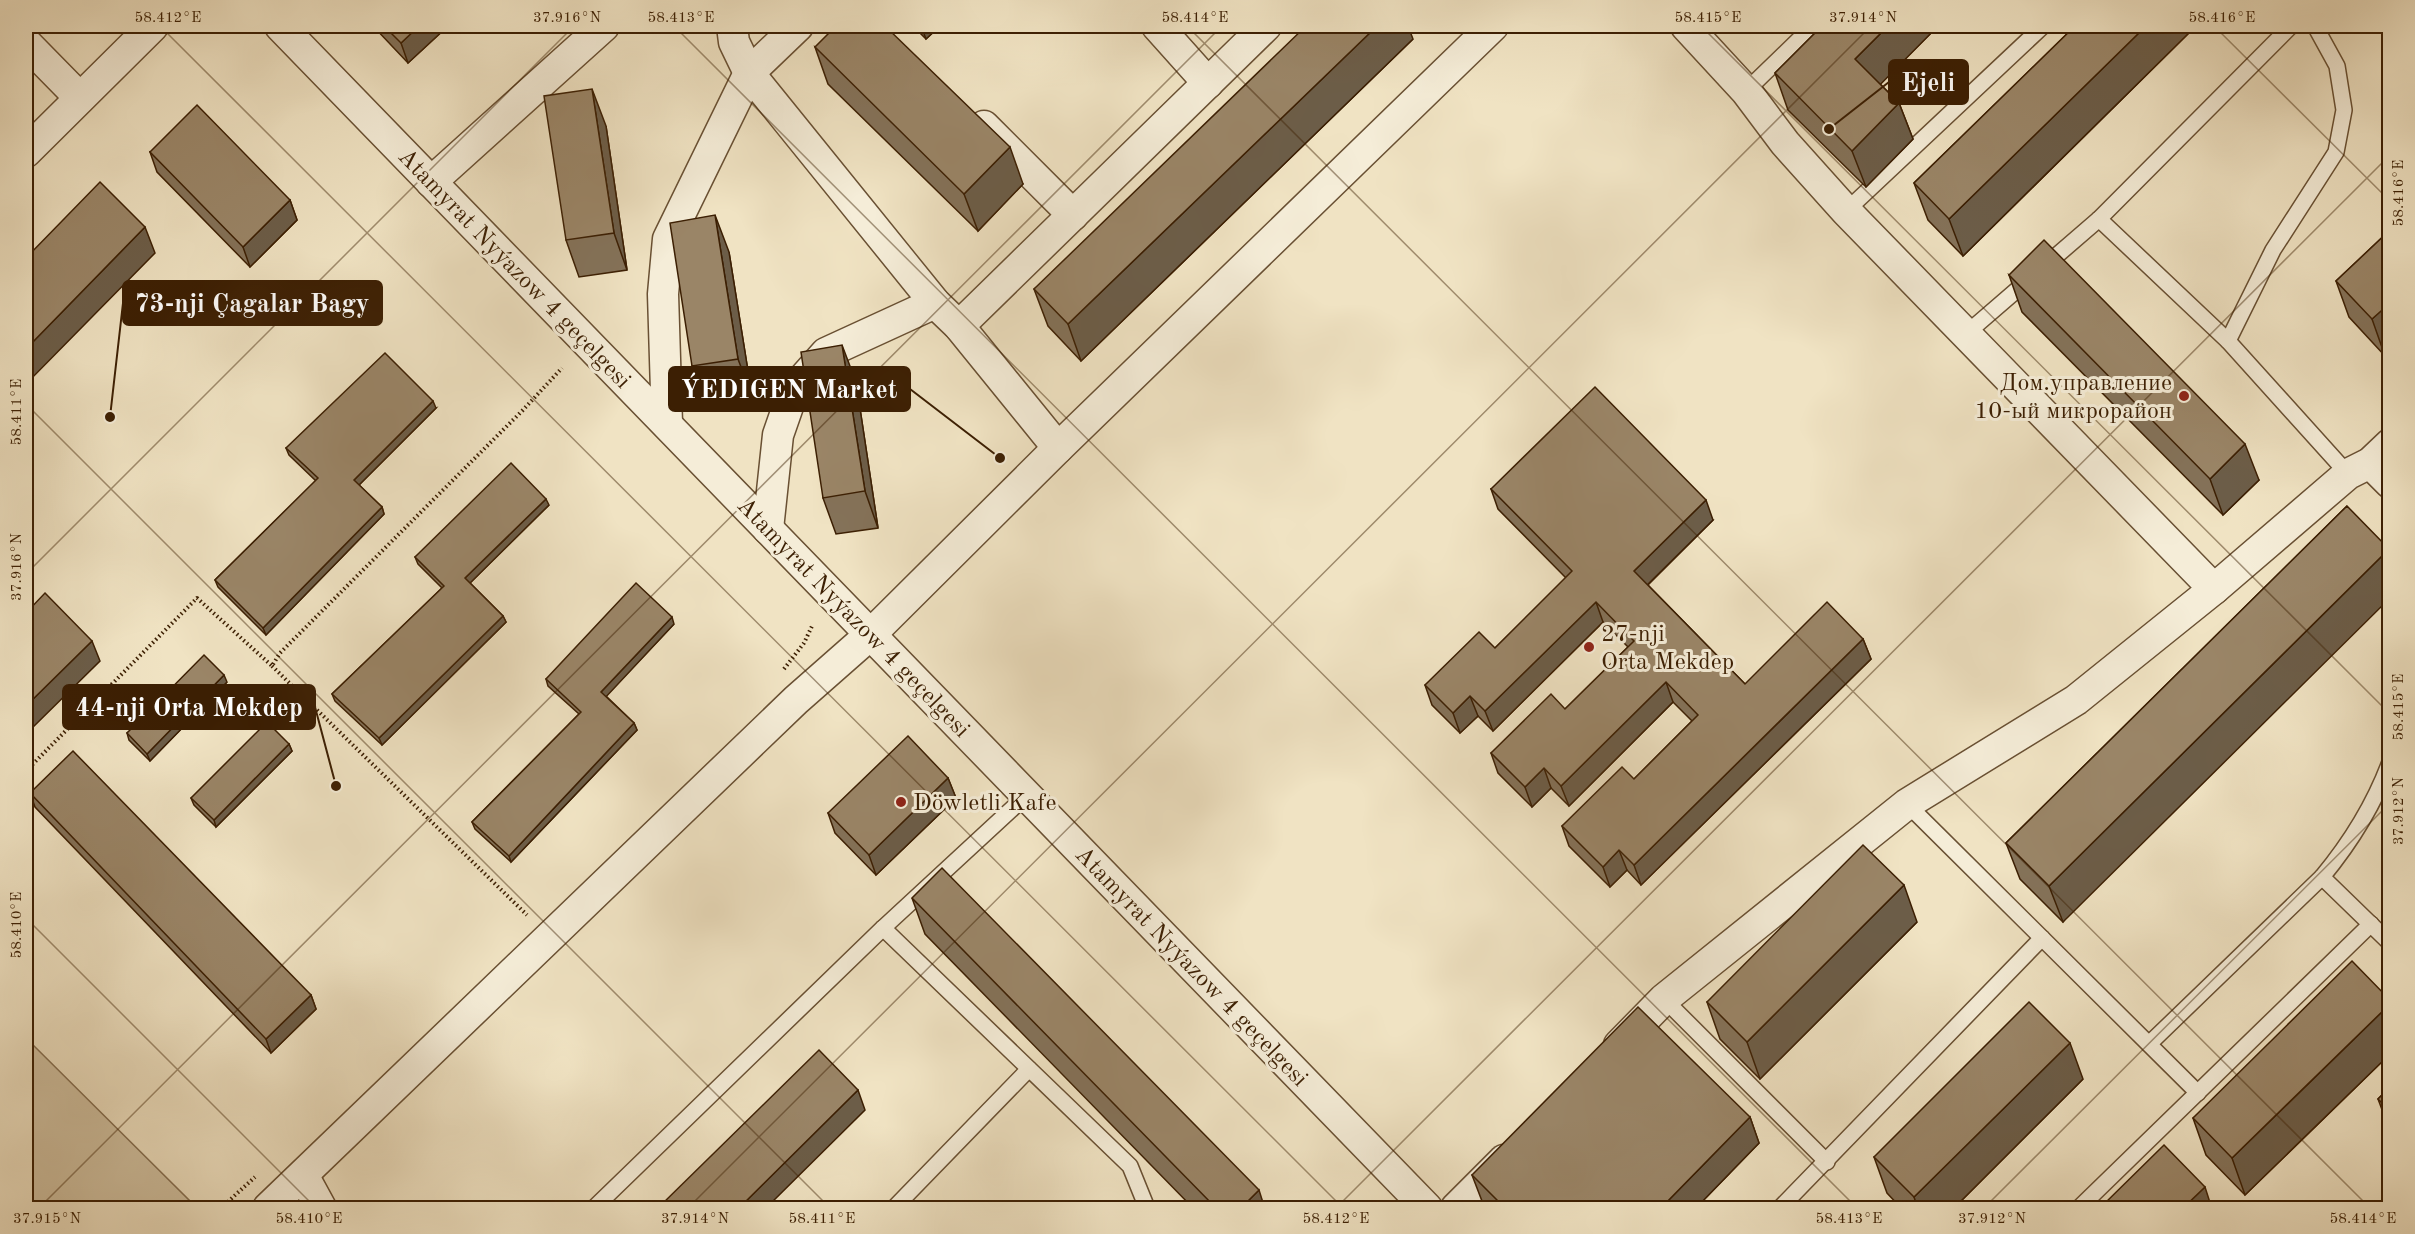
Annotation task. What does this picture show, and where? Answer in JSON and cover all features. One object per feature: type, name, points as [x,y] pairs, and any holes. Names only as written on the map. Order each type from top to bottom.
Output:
[{"type":"street","points":[[26,152],[153,26]]},
{"type":"street","points":[[432,182],[604,26]]},
{"type":"street","points":[[732,26],[734,42],[749,73],[935,303],[959,326],[1058,447]]},
{"type":"street","points":[[667,424],[663,294],[668,239],[749,73],[798,26]]},
{"type":"street","points":[[1157,26],[1208,83]]},
{"type":"street","points":[[959,326],[1266,26]]},
{"type":"street","points":[[268,1209],[796,700],[871,634],[1058,447],[1493,26]]},
{"type":"street","points":[[1686,26],[1746,91],[1785,143],[1846,211],[2214,589]]},
{"type":"street","name":"Atamyrat Nyýazow 4 geçelgesi","points":[[292,30],[432,182],[1427,1209]]},
{"type":"street","points":[[26,43],[81,98]]},
{"type":"street","points":[[967,108],[1073,215]]},
{"type":"street","points":[[768,529],[777,435],[794,389],[826,353],[935,303]]},
{"type":"street","points":[[1597,1066],[1664,999],[1907,804],[2076,700],[2214,589],[2374,466]]},
{"type":"street","points":[[1456,1209],[1522,1142]]},
{"type":"street","points":[[303,1175],[321,1209]]},
{"type":"lane","points":[[1746,91],[1813,26]]},
{"type":"lane","points":[[1846,211],[2043,26]]},
{"type":"lane","points":[[1967,333],[2098,219],[2291,26]]},
{"type":"lane","points":[[2228,341],[2273,250],[2336,152],[2344,110],[2337,66],[2315,26]]},
{"type":"lane","points":[[2098,219],[2228,341],[2374,466]]},
{"type":"lane","points":[[2149,1044],[2322,877],[2346,848],[2365,817],[2390,762]]},
{"type":"lane","points":[[594,1209],[883,928],[1027,795]]},
{"type":"lane","points":[[1907,804],[2198,1093]]},
{"type":"lane","points":[[2322,877],[2390,943]]},
{"type":"lane","points":[[2079,1209],[2371,924]]},
{"type":"lane","points":[[883,928],[1130,1166],[1147,1209]]},
{"type":"lane","points":[[1780,1209],[2042,938]]},
{"type":"lane","points":[[1664,999],[1827,1162]]},
{"type":"lane","points":[[894,1209],[1029,1069]]},
{"type":"path","points":[[272,666],[280,653],[523,410],[562,368]]},
{"type":"path","points":[[26,771],[197,598],[272,666],[527,915]]},
{"type":"shaded area","points":[[26,1038],[194,1205],[190,1208],[26,1208]]},
{"type":"building","points":[[384,26],[419,26],[401,43]]},
{"type":"building","points":[[836,26],[885,26],[1010,147],[964,194],[815,47]]},
{"type":"building","points":[[1306,26],[1377,26],[1068,324],[1034,289]]},
{"type":"building","points":[[1822,26],[1888,26],[1855,59],[1899,103],[1852,151],[1775,73]]},
{"type":"building","points":[[2075,26],[2146,26],[1949,219],[1914,183]]},
{"type":"building","points":[[592,89],[614,233],[566,240],[544,96]]},
{"type":"building","points":[[197,105],[290,200],[243,247],[150,152]]},
{"type":"building","points":[[100,182],[145,227],[26,349],[26,258]]},
{"type":"building","points":[[715,215],[738,359],[692,366],[670,223]]},
{"type":"building","points":[[2390,230],[2390,303],[2372,319],[2336,281]]},
{"type":"building","points":[[2044,240],[2245,444],[2210,479],[2009,275]]},
{"type":"building","points":[[842,345],[865,491],[823,498],[801,352]]},
{"type":"building","points":[[385,353],[433,401],[354,480],[382,507],[263,628],[215,580],[318,478],[286,448]]},
{"type":"building","points":[[1595,387],[1706,500],[1634,571],[1745,684],[1827,602],[1863,639],[1634,865],[1619,850],[1603,867],[1562,826],[1622,767],[1634,779],[1698,715],[1666,682],[1561,786],[1544,768],[1525,787],[1491,753],[1551,694],[1565,709],[1634,641],[1596,602],[1485,711],[1470,696],[1453,713],[1425,685],[1479,632],[1495,648],[1572,571],[1491,489]]},
{"type":"building","points":[[511,463],[546,499],[465,578],[503,616],[379,738],[332,694],[444,586],[415,557]]},
{"type":"building","points":[[2347,506],[2389,549],[2049,886],[2006,843]]},
{"type":"building","points":[[636,583],[672,617],[601,692],[634,723],[509,856],[472,822],[581,712],[546,679]]},
{"type":"building","points":[[45,593],[92,641],[26,706],[26,613]]},
{"type":"building","points":[[204,655],[224,675],[147,754],[127,733]]},
{"type":"building","points":[[267,722],[289,744],[214,820],[191,798]]},
{"type":"building","points":[[908,736],[948,778],[869,855],[828,813]]},
{"type":"building","points":[[73,751],[311,995],[266,1039],[30,793]]},
{"type":"building","points":[[1863,845],[1904,885],[1747,1042],[1707,1002]]},
{"type":"building","points":[[942,868],[1259,1190],[1240,1209],[1217,1209],[912,898]]},
{"type":"building","points":[[2352,961],[2390,1000],[2390,1004],[2232,1158],[2193,1118]]},
{"type":"building","points":[[2029,1002],[2070,1043],[1914,1197],[1874,1157]]},
{"type":"building","points":[[1638,1007],[1750,1117],[1660,1209],[1506,1209],[1472,1175]]},
{"type":"building","points":[[819,1050],[858,1090],[738,1209],[657,1209]]},
{"type":"building","points":[[2390,1087],[2390,1111],[2378,1099]]},
{"type":"building","points":[[2164,1145],[2205,1187],[2182,1209],[2099,1209]]},
{"type":"place","name":"Ejeli","points":[[1829,129]]},
{"type":"place","name":"Дом.управление 10-ый микрорайон","points":[[2184,396]]},
{"type":"place","name":"73-nji Çagalar Bagy","points":[[110,417]]},
{"type":"place","name":"ÝEDIGEN Market","points":[[1000,458]]},
{"type":"place","name":"27-nji Orta Mekdep","points":[[1589,647]]},
{"type":"place","name":"44-nji Orta Mekdep","points":[[336,786]]},
{"type":"place","name":"Döwletli Kafe","points":[[901,802]]}]
